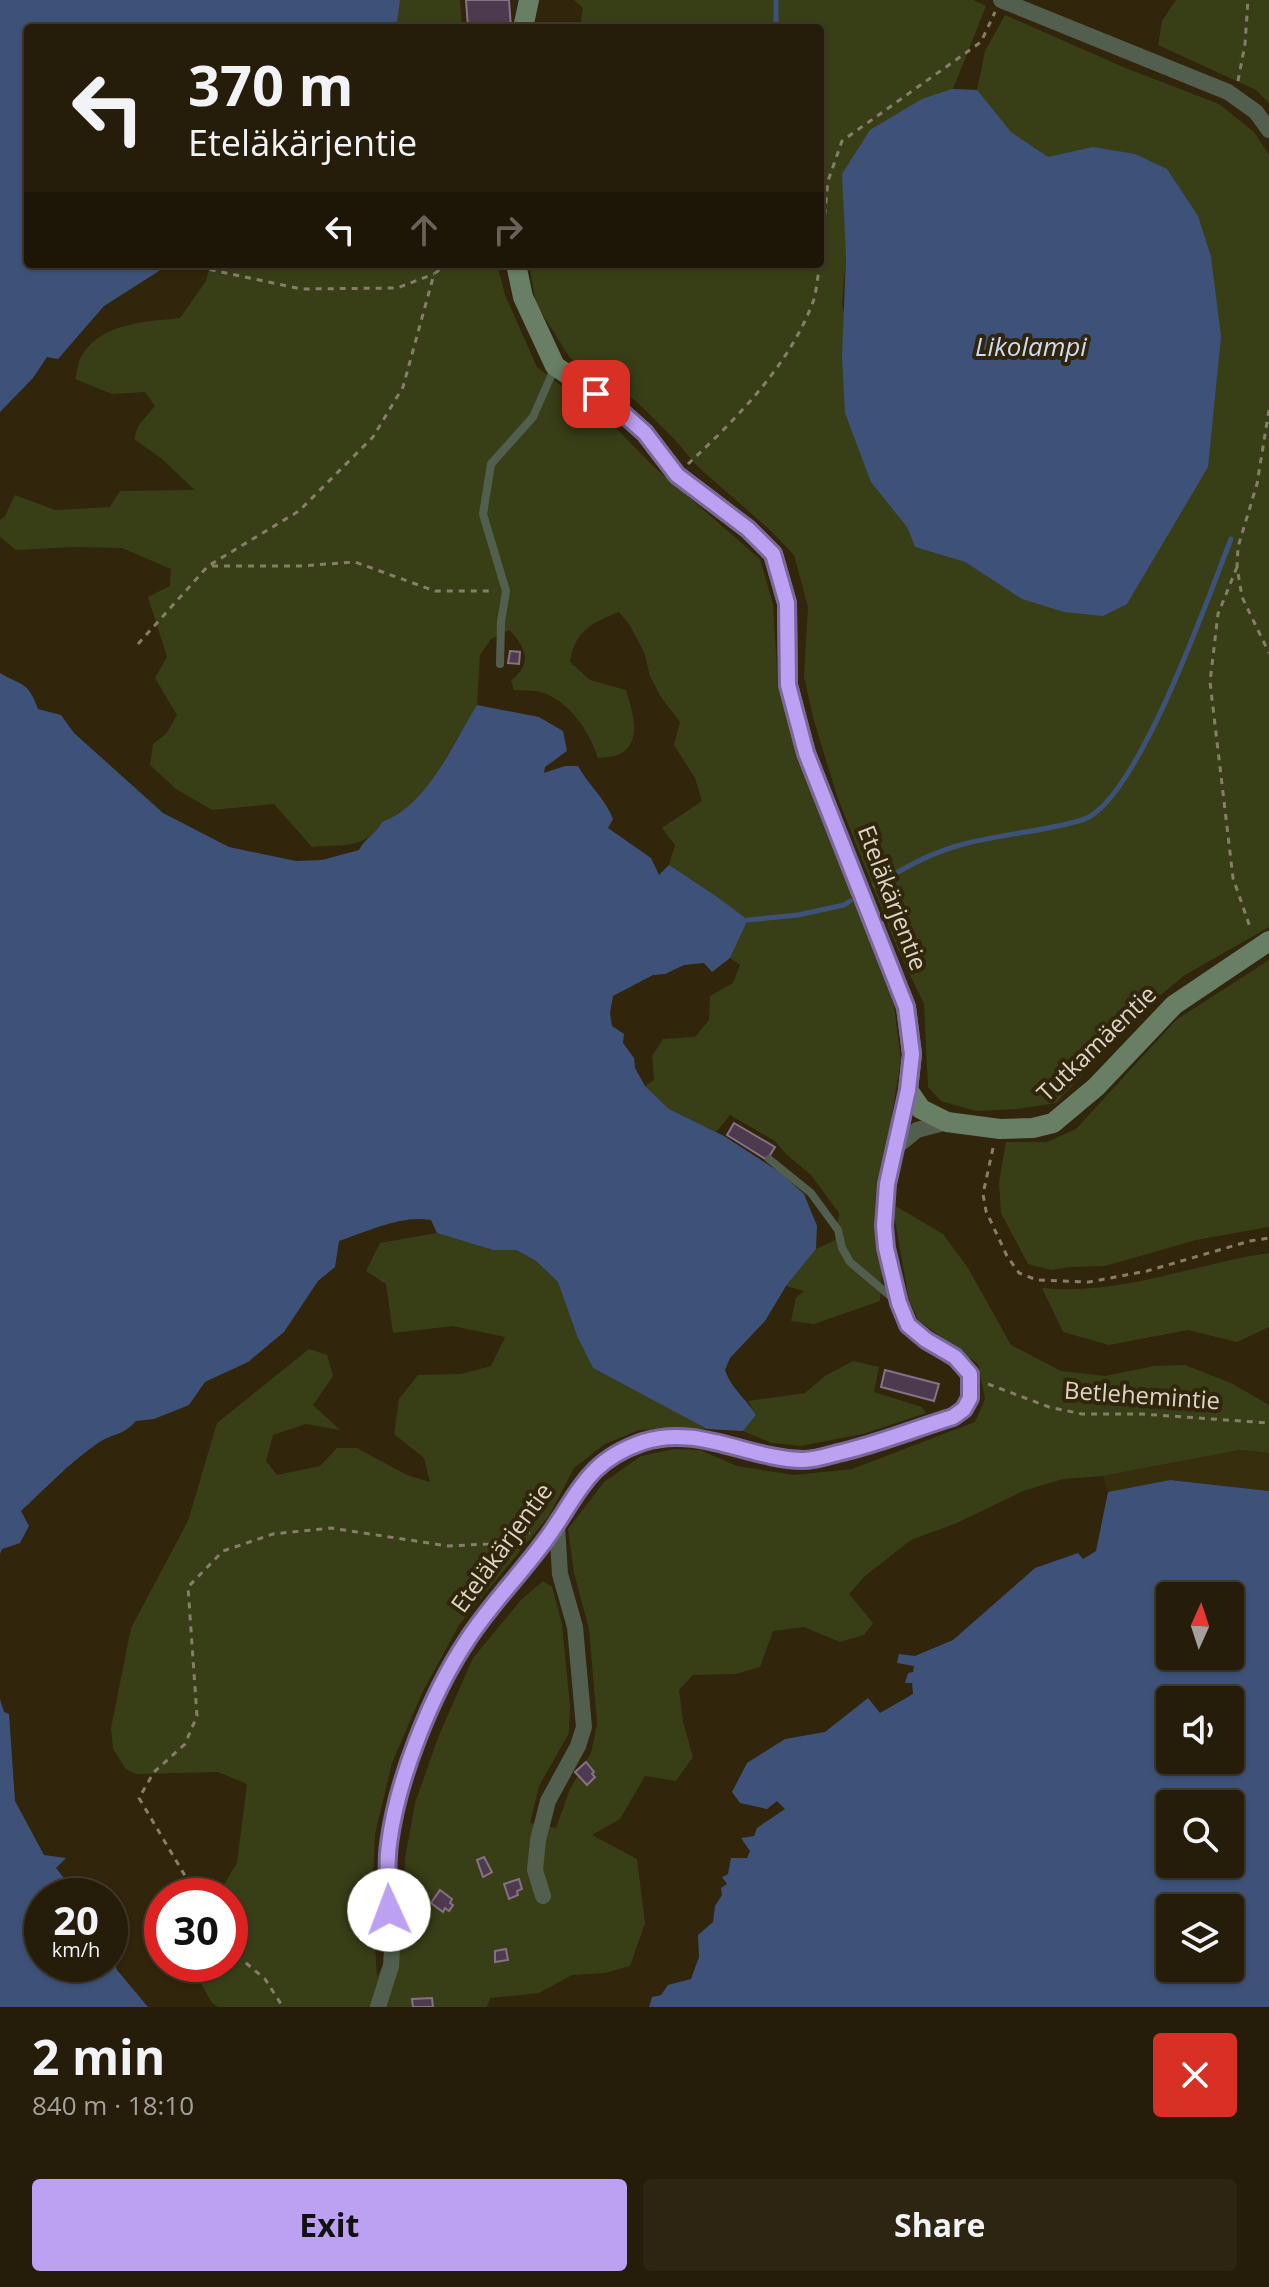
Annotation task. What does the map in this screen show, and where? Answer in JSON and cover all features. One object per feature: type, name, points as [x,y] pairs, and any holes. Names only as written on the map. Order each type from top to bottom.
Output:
[{"type":"street","points":[[524,24],[529,0]]},
{"type":"street","points":[[1001,0],[1228,92],[1256,112],[1269,130]]},
{"type":"street","points":[[517,268],[523,297],[555,366]]},
{"type":"street","name":"Eteläkärjentie","points":[[378,2007],[391,1966],[389,1846],[410,1757],[464,1644],[493,1603],[557,1526],[579,1486],[597,1467],[615,1454],[644,1442],[686,1435],[751,1453],[806,1460],[876,1444],[953,1417],[964,1409],[970,1398],[970,1374],[955,1357],[908,1325],[899,1303],[886,1248],[887,1184],[908,1090],[912,1054],[906,1007],[806,753],[788,685],[787,603],[773,554],[748,529],[677,475],[645,433],[617,408],[555,366]]},
{"type":"street","name":"Tutkamäentie","points":[[908,1090],[921,1109],[947,1122],[995,1128],[1033,1128],[1053,1123],[1096,1087],[1174,1005],[1263,945]]},
{"type":"street","points":[[897,1146],[917,1130],[947,1122]]},
{"type":"street","points":[[543,1896],[535,1870],[538,1840],[548,1801],[578,1746],[584,1727],[575,1627],[560,1574],[557,1526]]},
{"type":"lane","points":[[500,664],[501,622],[506,591],[483,514],[491,464],[533,417],[555,366]]},
{"type":"lane","points":[[769,1159],[811,1193],[838,1230],[842,1248],[850,1262],[899,1303]]},
{"type":"path","points":[[824,222],[828,181],[842,141],[981,42],[1001,0]]},
{"type":"path","points":[[1235,97],[1245,44],[1248,0]]},
{"type":"path","points":[[203,268],[301,289],[397,288],[442,268]]},
{"type":"path","points":[[677,475],[733,422],[780,363],[812,306],[819,268]]},
{"type":"path","points":[[138,644],[208,566],[299,511],[373,437],[403,387],[434,274]]},
{"type":"path","points":[[1269,410],[1257,484],[1238,547],[1237,567],[1242,597],[1269,653]]},
{"type":"path","points":[[208,566],[300,566],[355,562],[435,591],[506,591]]},
{"type":"path","points":[[1237,567],[1218,614],[1210,682],[1233,878],[1263,945]]},
{"type":"path","points":[[995,1128],[993,1155],[983,1194],[986,1211],[1007,1256],[1019,1273],[1037,1280],[1089,1282],[1147,1271],[1269,1238]]},
{"type":"path","name":"Betlehemintie","points":[[970,1374],[998,1389],[1049,1407],[1082,1414],[1142,1414],[1269,1423]]},
{"type":"path","points":[[186,1878],[139,1798],[154,1772],[185,1744],[197,1716],[188,1587],[223,1551],[273,1534],[331,1528],[448,1546],[488,1544],[557,1526]]},
{"type":"path","points":[[248,1965],[265,1979],[283,2007]]},
{"type":"green space","points":[[252,0],[460,0],[462,24],[241,24]]},
{"type":"green space","points":[[574,0],[973,0],[986,6],[953,89],[977,90],[985,51],[1005,15],[1123,67],[1219,104],[1254,132],[1269,155],[1269,927],[1185,975],[1140,1012],[1056,1103],[976,1111],[941,1101],[928,1087],[924,1004],[898,950],[837,796],[814,721],[804,677],[808,607],[794,555],[697,466],[636,401],[570,358],[536,304],[530,268],[824,268],[824,24],[581,24],[583,8]],"holes":[[[846,256],[1013,593],[965,562],[915,547],[907,527],[842,305]]]},
{"type":"green space","points":[[1176,0],[1269,0],[1269,103],[1256,90],[1158,45],[1162,21]]},
{"type":"green space","points":[[209,268],[498,268],[505,295],[537,367],[618,430],[653,466],[760,559],[773,604],[778,687],[800,763],[894,1005],[901,1061],[875,1213],[882,1273],[880,1301],[814,1324],[791,1321],[796,1298],[804,1291],[786,1286],[816,1249],[835,1240],[839,1213],[811,1175],[775,1141],[730,1115],[716,1132],[669,1109],[645,1086],[654,1080],[652,1056],[663,1039],[695,1037],[709,1020],[710,996],[733,983],[740,965],[730,958],[748,921],[669,865],[675,845],[662,828],[702,801],[695,778],[674,745],[680,722],[661,697],[650,676],[644,652],[619,612],[586,629],[576,642],[570,662],[590,680],[626,690],[634,734],[626,750],[616,756],[598,758],[590,738],[569,709],[540,692],[514,690],[511,680],[522,668],[525,655],[509,630],[491,639],[480,655],[477,705],[427,790],[398,816],[382,822],[369,837],[352,844],[312,847],[274,804],[212,810],[176,789],[150,765],[153,744],[166,734],[177,715],[155,678],[167,657],[148,597],[170,586],[171,569],[122,548],[16,550],[0,537],[0,520],[15,495],[55,510],[110,507],[120,491],[195,490],[162,459],[134,439],[138,426],[155,406],[145,392],[112,394],[75,379],[82,355],[101,336],[126,326],[180,318],[206,281]]},
{"type":"green space","points":[[1269,960],[1269,1227],[1196,1240],[1105,1266],[1051,1270],[1028,1264],[1001,1213],[999,1182],[1006,1142],[1047,1142],[1076,1129],[1176,1020]]},
{"type":"green space","points":[[892,1204],[943,1234],[968,1268],[1011,1345],[1061,1371],[1105,1376],[1154,1366],[1185,1365],[1231,1383],[1269,1405],[1269,1453],[1241,1450],[1103,1476],[1063,1479],[1023,1491],[957,1523],[911,1540],[865,1576],[849,1594],[873,1623],[864,1635],[840,1642],[804,1627],[773,1631],[760,1667],[735,1674],[693,1675],[679,1690],[683,1722],[693,1757],[676,1781],[645,1776],[620,1819],[592,1835],[637,1859],[645,1923],[630,1966],[605,1973],[572,1975],[539,1993],[490,1998],[487,2007],[218,2007],[212,2003],[200,1982],[248,1982],[248,1878],[228,1878],[237,1863],[247,1784],[218,1772],[136,1774],[126,1769],[113,1749],[111,1728],[131,1628],[188,1521],[217,1423],[309,1349],[327,1355],[333,1376],[313,1405],[340,1430],[306,1424],[273,1435],[266,1461],[277,1475],[320,1466],[337,1448],[357,1448],[407,1475],[430,1482],[424,1458],[394,1434],[399,1399],[418,1375],[461,1374],[491,1366],[505,1337],[453,1326],[393,1333],[386,1284],[366,1271],[380,1243],[437,1233],[493,1250],[515,1250],[536,1261],[558,1282],[577,1336],[593,1368],[707,1429],[639,1430],[605,1444],[574,1468],[549,1516],[459,1625],[423,1691],[392,1763],[375,1834],[372,1896],[377,1977],[403,1924],[405,1859],[415,1803],[439,1735],[473,1658],[521,1600],[543,1581],[552,1587],[562,1624],[570,1706],[569,1733],[539,1786],[530,1823],[556,1828],[570,1789],[591,1753],[597,1724],[589,1629],[574,1573],[568,1529],[604,1482],[641,1456],[674,1449],[700,1450],[737,1466],[794,1475],[852,1469],[975,1422],[985,1399],[978,1364],[918,1320],[909,1300]]},
{"type":"green space","points":[[1269,1253],[1269,1327],[1237,1342],[1188,1330],[1109,1345],[1063,1332],[1042,1288],[1071,1289],[1129,1283]]},
{"type":"green space","points":[[853,1361],[879,1367],[874,1392],[922,1407],[926,1413],[863,1434],[800,1446],[772,1443],[743,1431],[756,1415],[748,1401],[805,1393],[825,1376]]},
{"type":"sand","points":[[1241,1450],[1269,1453],[1269,1491],[1172,1480],[1108,1492],[1103,1476]]},
{"type":"water","points":[[0,0],[400,0],[397,24],[24,24],[24,268],[161,268],[104,306],[58,359],[47,357],[33,378],[0,412]]},
{"type":"water","name":"Likolampi","points":[[952,89],[977,90],[1011,132],[1048,157],[1093,147],[1135,154],[1167,169],[1198,216],[1211,257],[1221,336],[1208,467],[1127,604],[1103,616],[1064,612],[1022,599],[965,562],[915,547],[907,527],[871,482],[845,413],[842,358],[846,256],[842,174],[870,130],[922,99]]},
{"type":"water","points":[[0,673],[27,689],[38,709],[61,715],[74,733],[163,813],[229,847],[296,861],[322,860],[359,850],[382,822],[412,803],[425,788],[477,705],[539,717],[563,731],[567,751],[545,767],[544,773],[565,766],[578,766],[610,811],[613,819],[608,828],[651,858],[659,875],[669,865],[748,920],[730,958],[712,972],[704,963],[684,965],[665,974],[653,975],[613,996],[610,1013],[612,1026],[624,1034],[623,1043],[634,1058],[635,1068],[645,1086],[669,1109],[724,1136],[781,1173],[804,1194],[817,1226],[816,1249],[786,1286],[765,1321],[730,1358],[725,1370],[731,1383],[756,1415],[743,1431],[707,1429],[593,1368],[577,1336],[558,1282],[536,1261],[516,1250],[493,1250],[437,1233],[431,1220],[408,1220],[339,1241],[335,1267],[318,1281],[284,1332],[248,1362],[205,1382],[189,1405],[154,1419],[136,1421],[88,1450],[21,1511],[29,1526],[20,1543],[2,1549],[0,1554]]},
{"type":"water","points":[[1170,1480],[1269,1491],[1269,2007],[649,2007],[652,1997],[661,1995],[668,1985],[691,1979],[699,1957],[698,1935],[713,1922],[715,1906],[722,1895],[721,1888],[727,1884],[722,1877],[728,1874],[731,1858],[747,1858],[750,1851],[741,1838],[754,1836],[757,1828],[785,1809],[777,1801],[767,1809],[740,1803],[732,1792],[747,1763],[785,1739],[825,1732],[868,1698],[880,1713],[913,1694],[912,1683],[905,1683],[914,1666],[897,1663],[899,1654],[915,1656],[953,1640],[1035,1568],[1078,1553],[1083,1559],[1096,1551],[1108,1492]]},
{"type":"water","points":[[0,1699],[4,1712],[9,1714],[15,1801],[44,1855],[66,1858],[56,1868],[64,1878],[24,1878],[24,1982],[127,1982],[148,2007],[0,2007]]},
{"type":"building","points":[[466,0],[509,0],[511,24],[468,24]]},
{"type":"building","points":[[510,651],[520,652],[519,664],[508,663]]},
{"type":"building","points":[[734,1123],[775,1147],[767,1160],[727,1135]]},
{"type":"building","points":[[885,1370],[939,1384],[934,1401],[881,1387]]},
{"type":"building","points":[[586,1762],[595,1777],[587,1785],[575,1772]]},
{"type":"building","points":[[484,1857],[492,1872],[483,1877],[477,1860]]},
{"type":"building","points":[[519,1879],[522,1889],[509,1899],[504,1884]]},
{"type":"building","points":[[440,1890],[452,1899],[450,1903],[453,1905],[449,1911],[445,1908],[443,1912],[431,1903]]},
{"type":"building","points":[[506,1949],[508,1960],[495,1962],[495,1951]]},
{"type":"building","points":[[432,1998],[433,2007],[413,2007],[412,1999]]},
{"type":"waterway","points":[[776,0],[776,24]]},
{"type":"waterway","points":[[875,885],[946,849],[1082,820],[1103,806],[1148,739],[1189,648],[1231,539]]},
{"type":"waterway","points":[[748,920],[798,915],[850,901]]},
{"type":"route","points":[[389,1910],[389,1846],[393,1820],[410,1757],[428,1714],[464,1644],[493,1603],[557,1526],[579,1486],[597,1467],[615,1454],[644,1442],[686,1435],[751,1453],[806,1460],[876,1444],[953,1417],[964,1409],[970,1398],[970,1374],[964,1366],[908,1325],[891,1270],[886,1248],[884,1204],[908,1090],[912,1054],[906,1007],[806,753],[788,685],[787,603],[773,554],[748,529],[677,475],[645,433],[596,394]]}]
